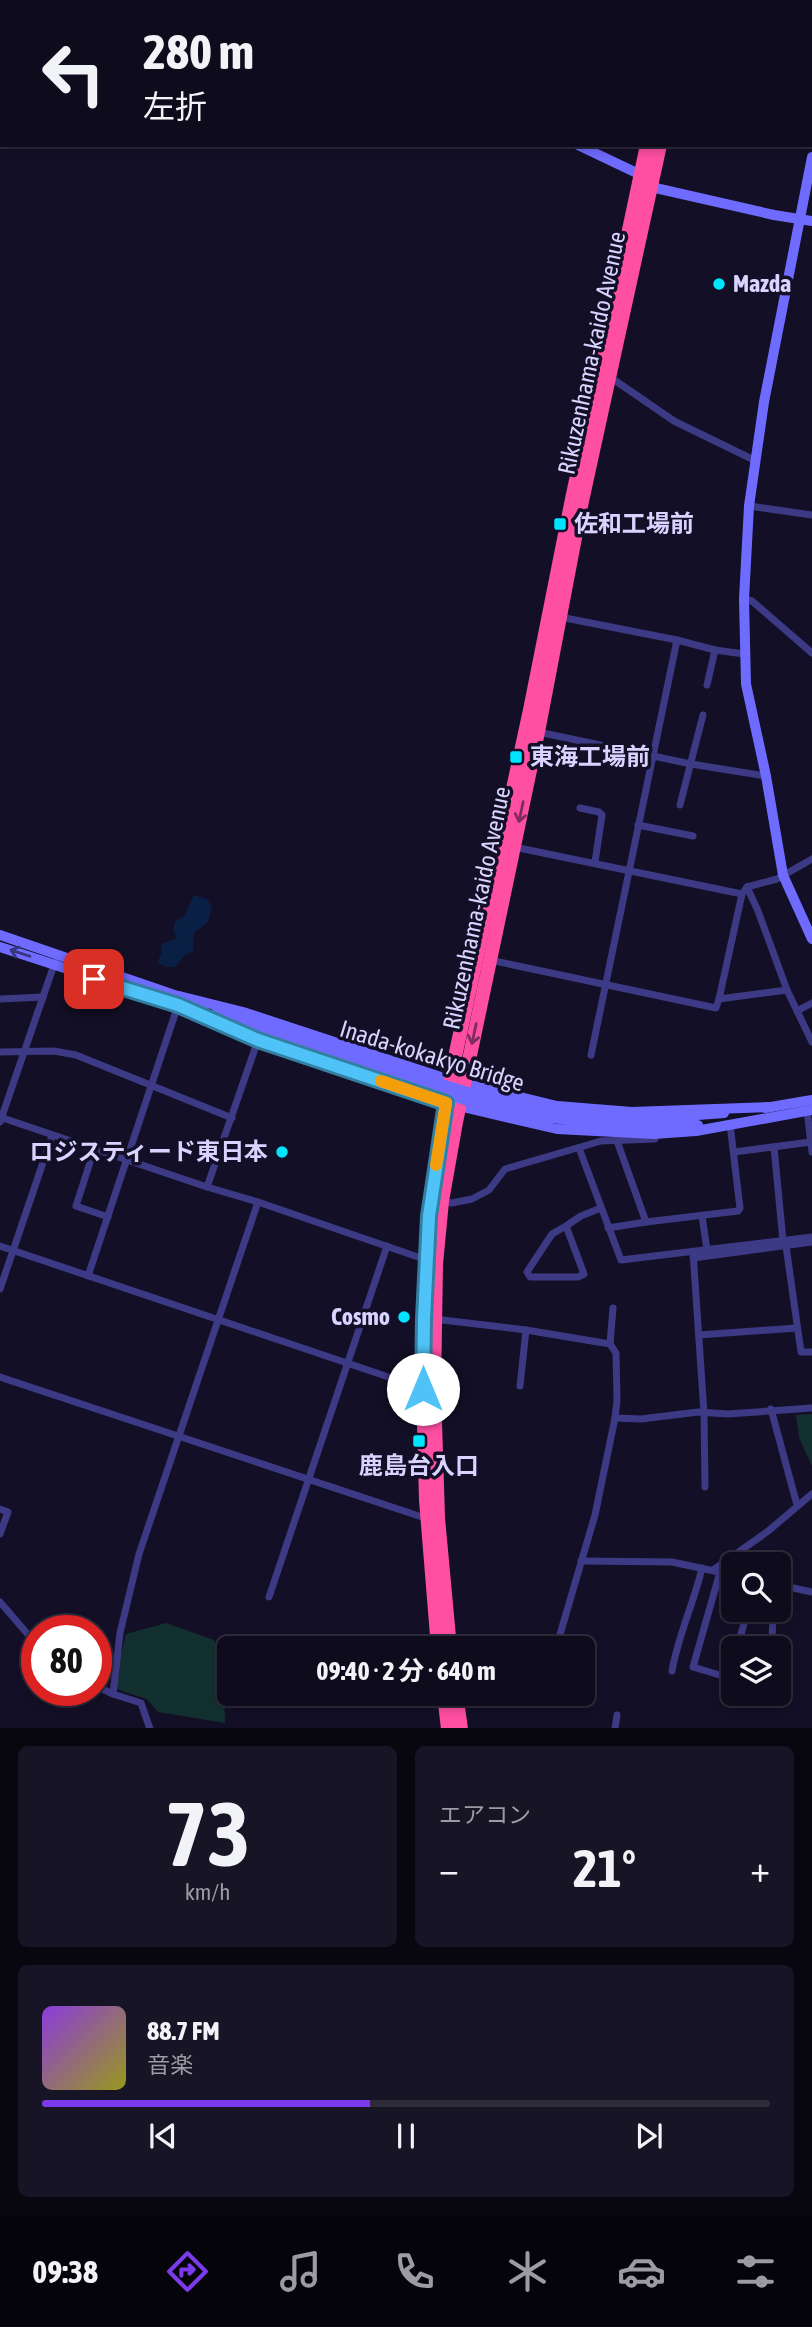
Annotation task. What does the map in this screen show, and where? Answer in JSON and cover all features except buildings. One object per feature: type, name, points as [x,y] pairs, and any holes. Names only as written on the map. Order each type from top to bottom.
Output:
[{"type":"highway","name":"Rikuzenhama-kaido Avenue","points":[[429,1390],[434,1319],[429,1216],[530,710],[648,147]]},
{"type":"highway","name":"Rikuzenhama-kaido Avenue","points":[[457,1082],[489,959],[514,847],[609,376],[660,147]]},
{"type":"highway","name":"Rikuzenhama-kaido Avenue","points":[[437,1636],[429,1390],[431,1259],[442,1201],[453,1104]]},
{"type":"highway","name":"Rikuzenhama-kaido Avenue","points":[[432,1519],[448,1636]]},
{"type":"highway","points":[[446,1706],[449,1728]]},
{"type":"highway","points":[[458,1706],[461,1728]]},
{"type":"street","points":[[582,147],[641,174],[651,187],[812,221]]},
{"type":"street","points":[[812,157],[810,179],[764,402],[749,506],[744,599],[746,684],[766,776],[783,875],[812,939]]},
{"type":"street","points":[[609,376],[674,421],[756,461]]},
{"type":"street","points":[[749,506],[812,515]]},
{"type":"street","points":[[744,599],[752,601],[812,653]]},
{"type":"street","points":[[560,617],[744,654]]},
{"type":"street","points":[[591,1055],[677,640]]},
{"type":"street","points":[[707,685],[715,650]]},
{"type":"street","points":[[680,804],[703,715]]},
{"type":"street","points":[[538,732],[691,764],[766,776]]},
{"type":"street","points":[[580,808],[602,815],[595,862]]},
{"type":"street","points":[[638,825],[693,836]]},
{"type":"street","points":[[514,847],[744,890],[777,879],[812,859]]},
{"type":"street","points":[[744,890],[758,911],[787,990],[812,1042]]},
{"type":"street","points":[[489,959],[716,1008],[744,890]]},
{"type":"street","points":[[0,935],[56,960]]},
{"type":"street","points":[[0,947],[56,960],[216,1013]]},
{"type":"street","points":[[56,960],[0,1119],[431,1259]]},
{"type":"street","points":[[719,999],[787,990]]},
{"type":"street","points":[[0,999],[43,997]]},
{"type":"street","points":[[178,1000],[243,1012],[457,1082],[557,1106],[632,1112],[770,1107],[810,1109]]},
{"type":"street","points":[[178,1000],[258,1040],[453,1104],[557,1129],[654,1134],[696,1131],[728,1122],[810,1109]]},
{"type":"street","points":[[88,1276],[178,1000]]},
{"type":"street","points":[[797,1011],[812,1003]]},
{"type":"street","name":"Inada-kokakyo Bridge","points":[[216,1013],[472,1094],[518,1105],[551,1111],[728,1122]]},
{"type":"street","name":"Inada-kokakyo Bridge","points":[[216,1013],[470,1102],[523,1114],[597,1124],[698,1125],[728,1122]]},
{"type":"street","points":[[207,1187],[258,1040]]},
{"type":"street","points":[[0,1052],[54,1051],[76,1055],[232,1118]]},
{"type":"street","points":[[442,1201],[452,1203],[472,1199],[489,1190],[505,1169],[601,1141],[695,1136],[770,1107]]},
{"type":"street","points":[[810,1109],[812,1152]]},
{"type":"street","points":[[608,1228],[737,1211],[740,1208],[728,1122]]},
{"type":"street","points":[[0,1289],[52,1136]]},
{"type":"street","points":[[617,1141],[646,1222]]},
{"type":"street","points":[[734,1152],[811,1142]]},
{"type":"street","points":[[774,1147],[801,1352],[812,1352]]},
{"type":"street","points":[[579,1148],[621,1260],[693,1255],[812,1240]]},
{"type":"street","points":[[94,1150],[76,1206],[108,1217]]},
{"type":"street","points":[[150,1728],[141,1703],[113,1694],[120,1633],[139,1554],[258,1202]]},
{"type":"street","points":[[566,1226],[584,1274],[578,1278],[530,1277],[527,1272],[552,1234],[581,1216],[601,1208]]},
{"type":"street","points":[[702,1216],[707,1250]]},
{"type":"street","points":[[693,1255],[707,1250],[785,1243]]},
{"type":"street","points":[[0,1246],[429,1390]]},
{"type":"street","points":[[269,1597],[387,1246]]},
{"type":"street","points":[[693,1255],[704,1413],[705,1487]]},
{"type":"street","points":[[559,1636],[595,1515],[615,1418],[616,1353],[610,1344],[613,1308]]},
{"type":"street","points":[[434,1319],[610,1344]]},
{"type":"street","points":[[699,1335],[797,1328]]},
{"type":"street","points":[[520,1386],[526,1330]]},
{"type":"street","points":[[0,1377],[308,1481],[432,1519]]},
{"type":"street","points":[[615,1418],[641,1419],[812,1408]]},
{"type":"street","points":[[771,1409],[797,1505]]},
{"type":"street","points":[[721,1675],[693,1667],[717,1571],[812,1494]]},
{"type":"street","points":[[0,1509],[8,1512],[0,1534]]},
{"type":"street","points":[[581,1561],[651,1561],[721,1572]]},
{"type":"street","points":[[672,1671],[677,1645],[702,1568]]},
{"type":"street","points":[[791,1588],[812,1592]]},
{"type":"street","points":[[0,1602],[21,1626]]},
{"type":"street","points":[[615,1728],[617,1715]]},
{"type":"green space","points":[[812,1414],[812,1466],[799,1438],[796,1415]]},
{"type":"green space","points":[[166,1623],[214,1640],[217,1648],[217,1706],[225,1706],[225,1723],[158,1712],[147,1699],[113,1688],[126,1634]]},
{"type":"water","points":[[194,895],[207,899],[212,907],[208,922],[194,933],[193,951],[185,955],[175,967],[157,963],[162,944],[177,938],[173,930],[175,922],[184,916]]},
{"type":"slow traffic","points":[[381,1081],[446,1103],[436,1165]]},
{"type":"place","name":"Mazda","points":[[719,284]]},
{"type":"place","name":"佐和工場前","points":[[560,524]]},
{"type":"place","name":"東海工場前","points":[[516,757]]},
{"type":"place","name":"ロジスティード東日本","points":[[282,1152]]},
{"type":"place","name":"Cosmo","points":[[404,1317]]},
{"type":"place","name":"鹿島台入口","points":[[419,1441]]},
{"type":"route","points":[[94,979],[178,1005],[258,1040],[446,1103],[429,1216],[423,1389]]}]
